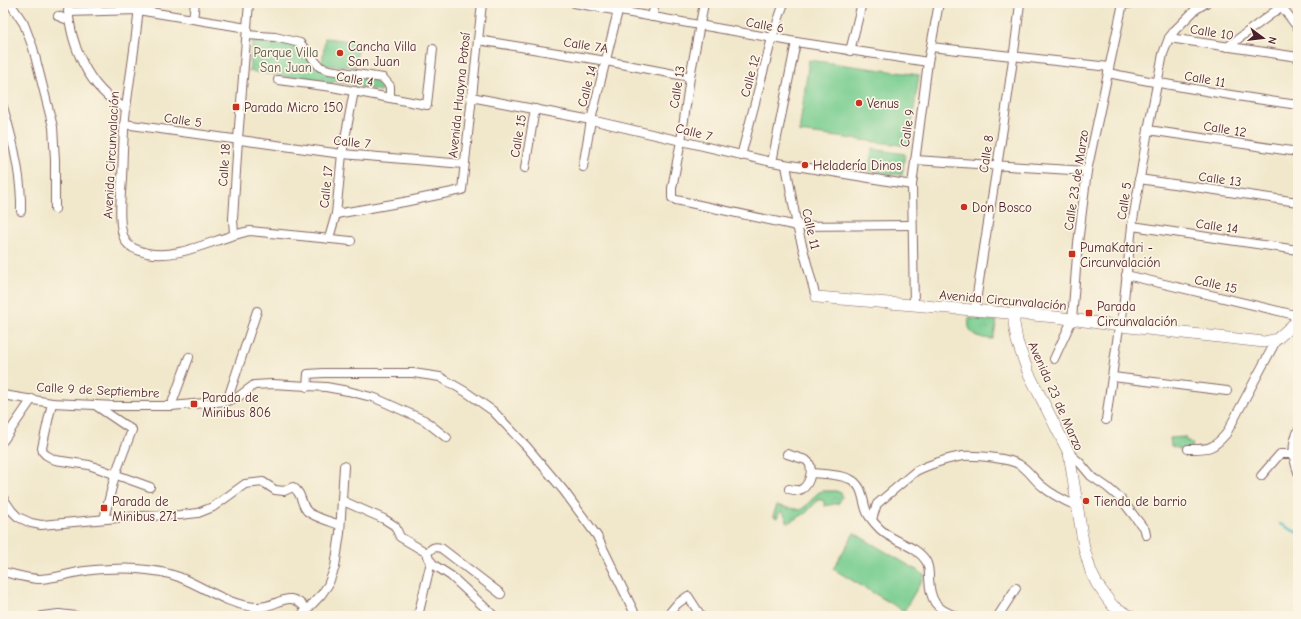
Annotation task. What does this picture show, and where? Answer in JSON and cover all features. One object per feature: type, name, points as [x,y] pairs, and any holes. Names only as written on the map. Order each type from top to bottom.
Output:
[{"type":"street","points":[[10,3],[24,24],[33,48],[50,111],[53,127],[55,160],[55,209]]},
{"type":"street","points":[[68,3],[68,16],[80,59],[87,71],[109,97],[117,104],[126,108]]},
{"type":"street","points":[[194,19],[195,3]]},
{"type":"street","name":"Calle 18","points":[[234,234],[238,139],[249,3]]},
{"type":"street","name":"Avenida Huayna Potosí","points":[[336,214],[462,190],[482,3]]},
{"type":"street","name":"Calle 6","points":[[574,3],[772,38],[928,62]]},
{"type":"street","points":[[652,17],[655,3]]},
{"type":"street","name":"Calle 13","points":[[704,3],[690,77],[681,141],[672,188],[672,198],[797,226]]},
{"type":"street","name":"Calle 12","points":[[741,156],[772,38],[784,3]]},
{"type":"street","points":[[850,51],[862,3]]},
{"type":"street","name":"Calle 9","points":[[914,306],[912,185],[928,62],[939,3]]},
{"type":"street","name":"Calle 8","points":[[975,310],[996,165],[1014,56],[1020,3]]},
{"type":"street","points":[[1123,3],[1133,3]]},
{"type":"street","name":"Calle 23 de Marzo","points":[[1054,360],[1072,320],[1078,243],[1087,171],[1123,3]]},
{"type":"street","name":"Calle 5","points":[[1106,420],[1120,326],[1132,226],[1156,83],[1169,38],[1195,10],[1206,3]]},
{"type":"street","points":[[1228,47],[1281,5],[1298,28]]},
{"type":"street","points":[[58,16],[138,7],[300,43],[320,67],[329,70],[383,78],[390,86],[390,98]]},
{"type":"street","name":"Avenida Circunvalación","points":[[138,7],[124,124],[120,209],[122,230],[126,241],[131,247],[147,253],[158,254],[190,249],[234,234]]},
{"type":"street","name":"Calle 14","points":[[583,167],[591,120],[618,11]]},
{"type":"street","name":"Calle 10","points":[[1169,38],[1298,57]]},
{"type":"street","name":"Calle 7A","points":[[478,40],[606,61],[690,77]]},
{"type":"street","points":[[772,162],[796,42]]},
{"type":"street","points":[[931,47],[1014,56],[1108,70]]},
{"type":"street","name":"Calle 4","points":[[278,80],[354,91],[427,105],[434,49]]},
{"type":"street","name":"Calle 11","points":[[1108,70],[1156,83],[1298,105]]},
{"type":"street","name":"Calle 17","points":[[329,238],[336,214],[342,154],[354,91]]},
{"type":"street","name":"Calle 7","points":[[471,97],[591,120],[741,156],[786,165],[912,185]]},
{"type":"street","points":[[3,107],[10,130],[18,172],[22,198],[21,211]]},
{"type":"street","name":"Calle 15","points":[[525,168],[534,109]]},
{"type":"street","name":"Calle 5","points":[[124,124],[238,139]]},
{"type":"street","name":"Calle 12","points":[[1148,130],[1298,152]]},
{"type":"street","name":"Calle 7","points":[[238,139],[342,154],[464,164]]},
{"type":"street","points":[[915,160],[1087,171]]},
{"type":"street","name":"Calle 11","points":[[786,165],[797,226],[817,297]]},
{"type":"street","name":"Calle 13","points":[[1139,179],[1298,202]]},
{"type":"street","points":[[797,226],[912,225]]},
{"type":"street","name":"Calle 14","points":[[1132,226],[1298,250]]},
{"type":"street","points":[[234,234],[258,231],[351,241]]},
{"type":"street","name":"Calle 15","points":[[1126,275],[1291,314],[1298,320]]},
{"type":"street","name":"Avenida Circunvalación","points":[[817,297],[1056,317],[1120,326],[1264,342],[1277,339]]},
{"type":"street","points":[[227,400],[257,311]]},
{"type":"street","name":"Avenida 23 de Marzo","points":[[1014,313],[1017,341],[1028,372],[1069,453],[1087,560],[1103,595],[1113,606],[1130,616]]},
{"type":"street","points":[[1188,449],[1211,448],[1226,434],[1277,339],[1298,320]]},
{"type":"street","points":[[171,406],[189,357]]},
{"type":"street","points":[[307,387],[308,374],[323,372],[413,373],[440,377],[466,392],[493,411],[527,447],[564,491],[597,536],[636,616]]},
{"type":"street","points":[[1112,377],[1227,390]]},
{"type":"street","name":"Calle 9 de Septiembre","points":[[3,395],[52,403],[116,406],[171,406],[227,400],[238,397],[254,385],[272,384],[326,387],[375,398],[424,420],[446,438]]},
{"type":"street","points":[[3,440],[32,399]]},
{"type":"street","points":[[52,403],[42,448],[43,452],[55,460],[89,465],[150,487]]},
{"type":"street","points":[[94,404],[132,430],[115,474],[104,519]]},
{"type":"street","points":[[1298,431],[1293,444],[1293,460],[1298,472]]},
{"type":"street","points":[[1069,453],[1091,476],[1121,499],[1145,530],[1146,535]]},
{"type":"street","points":[[787,454],[809,462],[812,468],[812,473],[803,489],[789,489]]},
{"type":"street","points":[[1261,476],[1280,454],[1293,454]]},
{"type":"street","points":[[872,519],[877,504],[916,471],[962,456],[1017,462],[1050,492],[1077,506]]},
{"type":"street","points":[[301,616],[321,595],[328,585],[335,567],[343,501],[344,466]]},
{"type":"street","points":[[812,473],[839,476],[850,479],[859,486],[863,493],[868,515],[889,536],[912,548],[925,560],[929,570],[929,586],[932,599],[938,607],[956,616]]},
{"type":"street","points":[[3,498],[12,512],[18,517],[31,523],[41,525],[198,513],[212,506],[245,484],[263,482],[275,490],[284,491],[293,487],[298,491],[303,505],[308,512],[340,524]]},
{"type":"street","points":[[343,501],[384,519],[396,526],[400,536],[427,553],[431,562],[451,576],[494,616]]},
{"type":"street","points":[[427,553],[432,548],[442,548],[501,594]]},
{"type":"street","points":[[418,616],[431,562]]},
{"type":"street","points":[[4,572],[39,579],[57,577],[86,570],[136,569],[178,576],[232,602],[256,607],[270,606],[290,598],[298,600],[307,610]]},
{"type":"street","points":[[998,616],[1016,588]]},
{"type":"street","points":[[667,616],[677,604],[688,596],[701,616]]},
{"type":"street","points":[[42,616],[59,614],[76,616]]},
{"type":"green space","name":"Cancha Villa San Juan","points":[[325,38],[359,42],[355,67],[322,65]]},
{"type":"green space","name":"Parque Villa San Juan","points":[[261,39],[294,42],[316,66],[381,82],[384,83],[384,88],[380,91],[333,81],[332,84],[249,71],[253,40]]},
{"type":"green space","name":"Venus","points":[[809,60],[919,75],[909,146],[799,132]]},
{"type":"green space","points":[[872,149],[905,154],[902,175],[869,171]]},
{"type":"green space","points":[[969,318],[997,321],[993,339],[982,338],[971,332],[969,328]]},
{"type":"green space","points":[[1185,437],[1186,441],[1190,441],[1193,445],[1188,452],[1171,446],[1170,438]]},
{"type":"green space","points":[[836,491],[841,493],[842,496],[839,503],[825,506],[823,500],[818,500],[806,513],[788,523],[783,512],[780,512],[777,518],[773,516],[777,505],[800,510],[819,492]]},
{"type":"green space","points":[[854,533],[925,575],[904,611],[833,569]]},
{"type":"waterway","points":[[1280,524],[1298,533]]},
{"type":"place","name":"Cancha Villa San Juan","points":[[340,53]]},
{"type":"place","name":"Venus","points":[[859,103]]},
{"type":"place","name":"Parada Micro 150","points":[[236,107]]},
{"type":"place","name":"Heladería Dinos","points":[[805,165]]},
{"type":"place","name":"Don Bosco","points":[[964,207]]},
{"type":"place","name":"PumaKatari - Circunvalación","points":[[1072,254]]},
{"type":"place","name":"Parada Circunvalación","points":[[1089,313]]},
{"type":"place","name":"Parada de Minibus 806","points":[[194,404]]},
{"type":"place","name":"Tienda de barrio","points":[[1086,501]]},
{"type":"place","name":"Parada de Minibus 271","points":[[104,508]]}]
